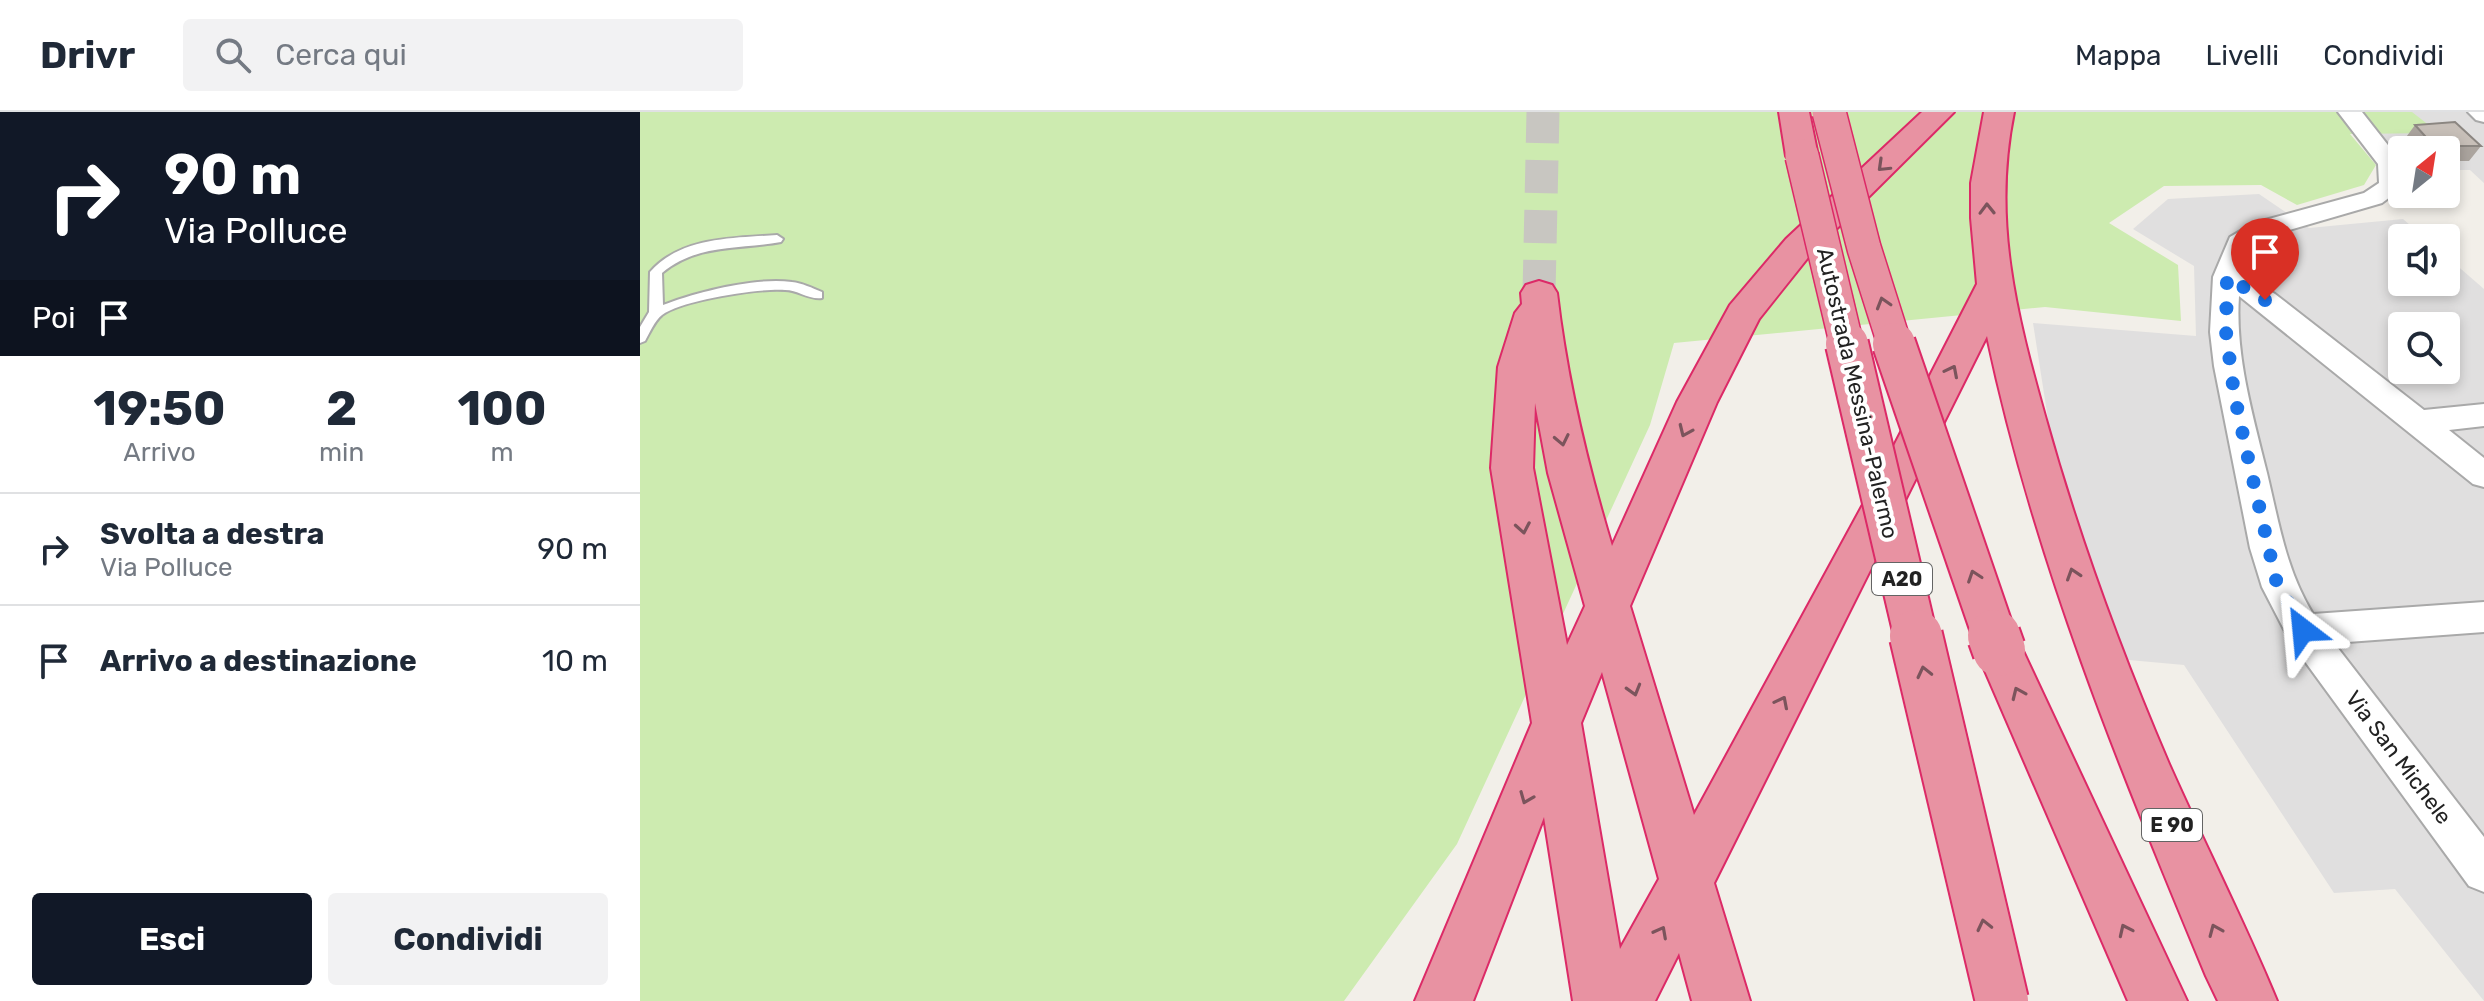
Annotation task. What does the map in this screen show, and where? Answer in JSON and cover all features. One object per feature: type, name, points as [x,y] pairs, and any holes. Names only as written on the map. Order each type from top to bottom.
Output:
[{"type":"highway","name":"Autostrada Messina-Palermo","points":[[1794,112],[2002,1001]]},
{"type":"highway","points":[[1829,112],[1841,167],[1898,351],[1999,650],[2158,1001]]},
{"type":"highway","points":[[1444,1001],[1541,758],[1718,360],[1743,314],[1787,259],[1939,112]]},
{"type":"highway","points":[[1624,1001],[1898,478],[1993,287],[1987,178],[1991,140],[1999,112]]},
{"type":"highway","name":"E 90","points":[[1993,287],[2038,466],[2098,648],[2226,956],[2248,1001]]},
{"type":"highway","points":[[1539,293],[1532,365],[1512,468],[1553,699],[1579,882],[1602,1001]]},
{"type":"highway","points":[[1532,365],[1569,473],[1624,655],[1721,1001]]},
{"type":"street","name":"Via San Michele","points":[[2350,112],[2390,163],[2394,171],[2390,187],[2373,198],[2247,236],[2234,253],[2227,277],[2224,316],[2228,348],[2276,580],[2303,630],[2484,871]]},
{"type":"street","points":[[2227,277],[2265,300],[2484,475]]},
{"type":"street","points":[[2419,422],[2484,415]]},
{"type":"street","points":[[2303,630],[2484,617]]},
{"type":"lane","points":[[640,338],[656,312],[656,272],[671,256],[693,248],[777,239]]},
{"type":"lane","points":[[656,312],[699,296],[779,285],[795,286],[817,295]]},
{"type":"shaded area","points":[[2356,112],[2484,112],[2484,183],[2470,170],[2460,170],[2460,136],[2388,136],[2388,148]]},
{"type":"shaded area","points":[[2259,194],[2309,228],[2403,219],[2409,224],[2388,224],[2388,296],[2460,296],[2460,268],[2484,289],[2484,1001],[2395,889],[2334,893],[2184,665],[2085,656],[2033,323],[2196,336],[2194,266],[2133,229],[2168,199]]},
{"type":"green space","points":[[640,112],[2412,112],[2439,133],[2350,134],[2376,165],[2364,185],[2297,205],[2261,185],[2164,186],[2109,223],[2178,265],[2181,321],[2045,307],[1674,343],[1650,425],[1457,844],[1344,1001],[640,1001]]},
{"type":"building","points":[[2455,122],[2481,146],[2460,146],[2460,136],[2425,136],[2415,125]]},
{"type":"tunnel","points":[[1539,293],[1543,112]]},
{"type":"route","points":[[2265,300],[2227,277],[2224,316],[2234,393],[2270,561],[2276,580],[2303,630]]}]
